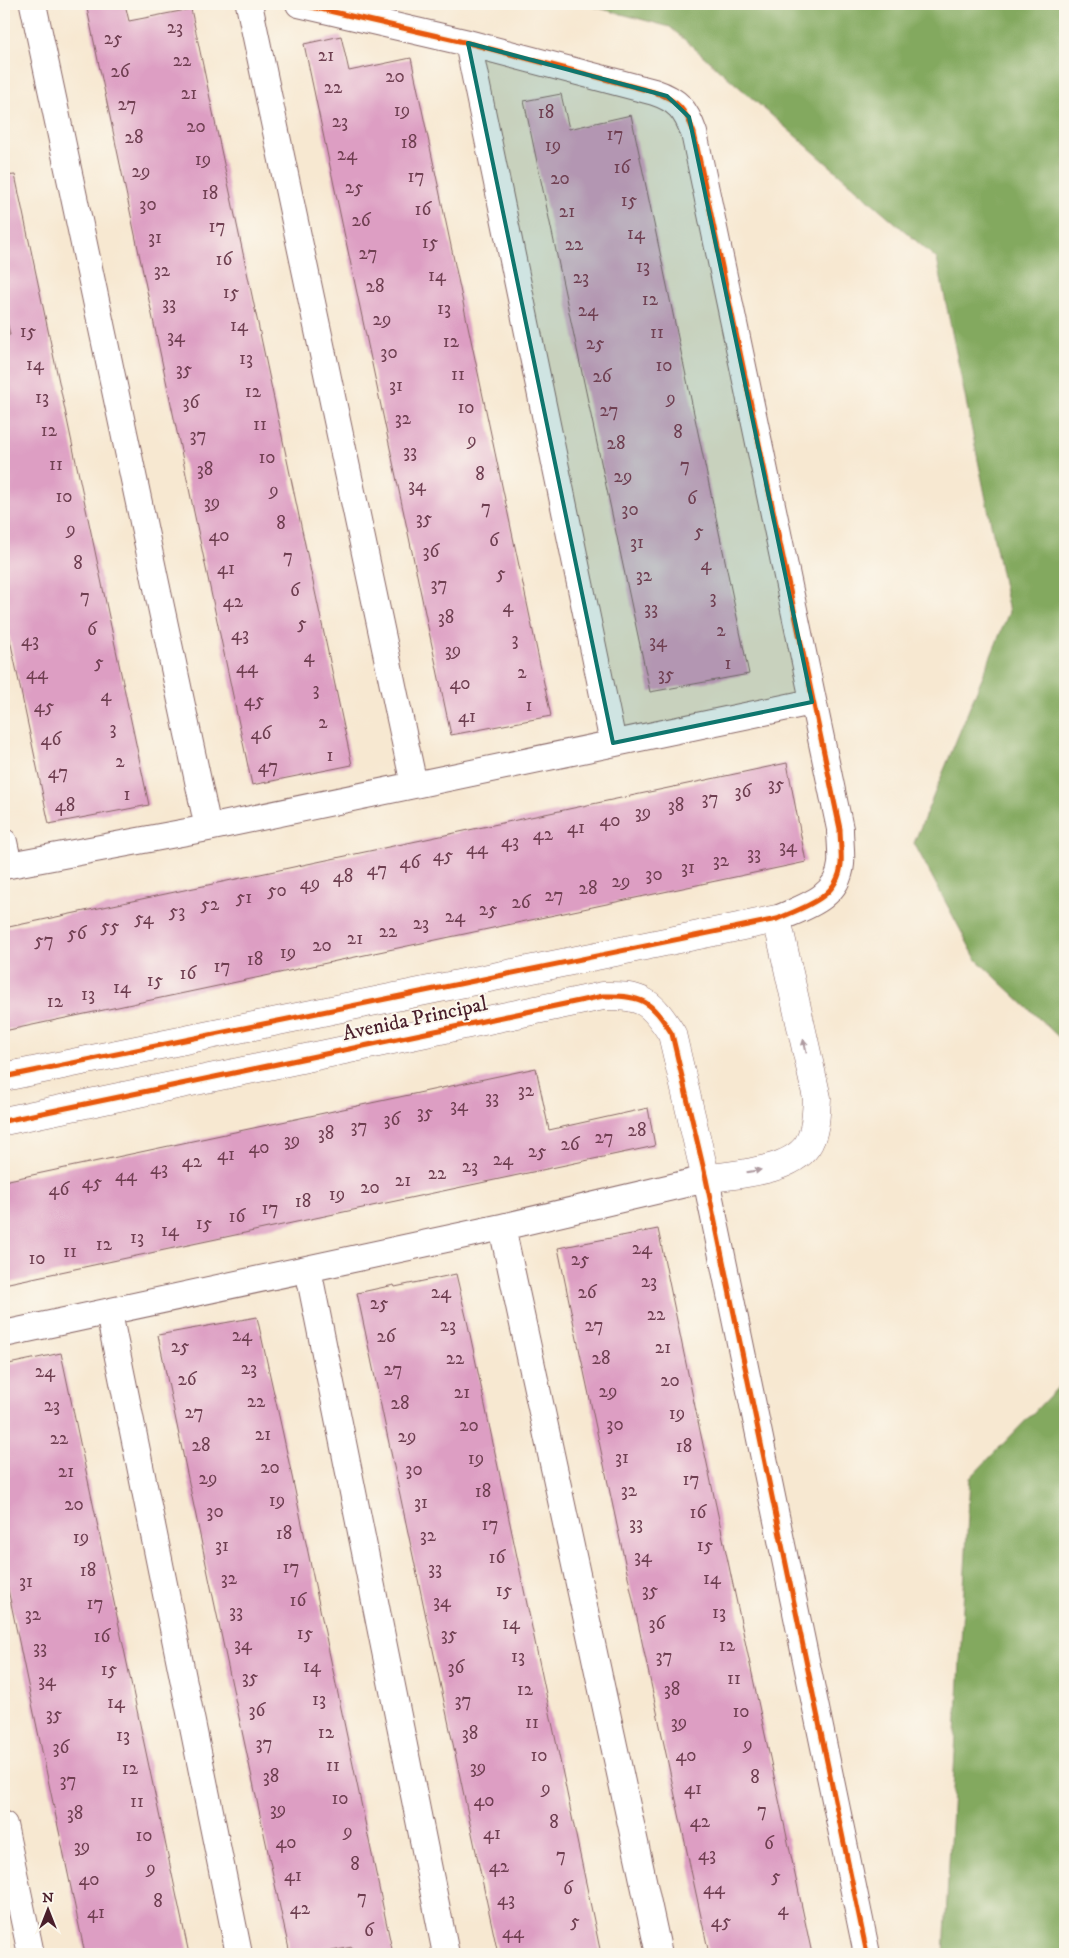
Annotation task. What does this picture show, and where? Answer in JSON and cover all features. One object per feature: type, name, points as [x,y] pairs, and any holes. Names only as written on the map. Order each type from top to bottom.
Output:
[{"type":"street","points":[[33,4],[208,828]]},
{"type":"street","points":[[249,4],[414,785]]},
{"type":"street","points":[[4,1334],[109,1313],[502,1227],[706,1179],[764,1169],[791,1160],[807,1146],[815,1123],[817,1098],[777,920],[817,901],[829,892],[838,881],[841,864],[840,829],[694,133],[689,117],[678,104],[667,96],[468,43],[299,4]]},
{"type":"street","points":[[468,43],[613,743]]},
{"type":"street","points":[[5,858],[208,828],[812,702]]},
{"type":"street","name":"Avenida Principal","points":[[4,1076],[777,920]]},
{"type":"street","name":"Avenida Principal","points":[[4,1121],[603,996],[620,996],[645,1000],[659,1013],[672,1034],[706,1179]]},
{"type":"street","points":[[706,1179],[867,1954]]},
{"type":"street","points":[[502,1227],[659,1954]]},
{"type":"street","points":[[308,1269],[446,1954]]},
{"type":"street","points":[[109,1313],[239,1954]]},
{"type":"street","points":[[4,1825],[31,1954]]},
{"type":"highlighted area","points":[[468,43],[667,96],[689,117],[812,702],[613,743]]},
{"type":"green space","points":[[584,4],[1065,4],[1065,1043],[976,959],[914,843],[1009,612],[937,259],[670,27]]},
{"type":"green space","points":[[1065,1380],[1065,1954],[944,1954],[970,1478]]},
{"type":"building","points":[[86,4],[125,4],[129,21],[191,9],[352,765],[252,785]]},
{"type":"building","points":[[341,36],[349,71],[411,58],[551,716],[451,735],[304,44]]},
{"type":"building","points":[[561,94],[569,129],[631,115],[749,674],[650,692],[524,101]]},
{"type":"building","points":[[15,175],[149,805],[49,824],[4,611],[4,336],[10,335],[4,307],[4,176]]},
{"type":"building","points":[[787,763],[806,862],[4,1031],[4,928]]},
{"type":"building","points":[[536,1068],[549,1130],[648,1108],[655,1146],[4,1284],[4,1181]]},
{"type":"building","points":[[658,1229],[812,1954],[709,1954],[574,1325],[558,1248]]},
{"type":"building","points":[[456,1274],[601,1954],[498,1954],[472,1833],[357,1293]]},
{"type":"building","points":[[257,1317],[393,1954],[354,1954],[352,1947],[317,1954],[290,1954],[209,1578],[158,1335]]},
{"type":"building","points":[[61,1353],[189,1954],[85,1954],[4,1570],[4,1365]]},
{"type":"cycle path","points":[[4,1077],[777,919],[818,900],[834,885],[838,876],[841,864],[840,829],[694,133],[688,118],[675,102],[654,92],[468,43],[299,4]]},
{"type":"cycle path","points":[[4,1121],[603,996],[637,999],[651,1007],[672,1034],[706,1179],[867,1954]]}]
